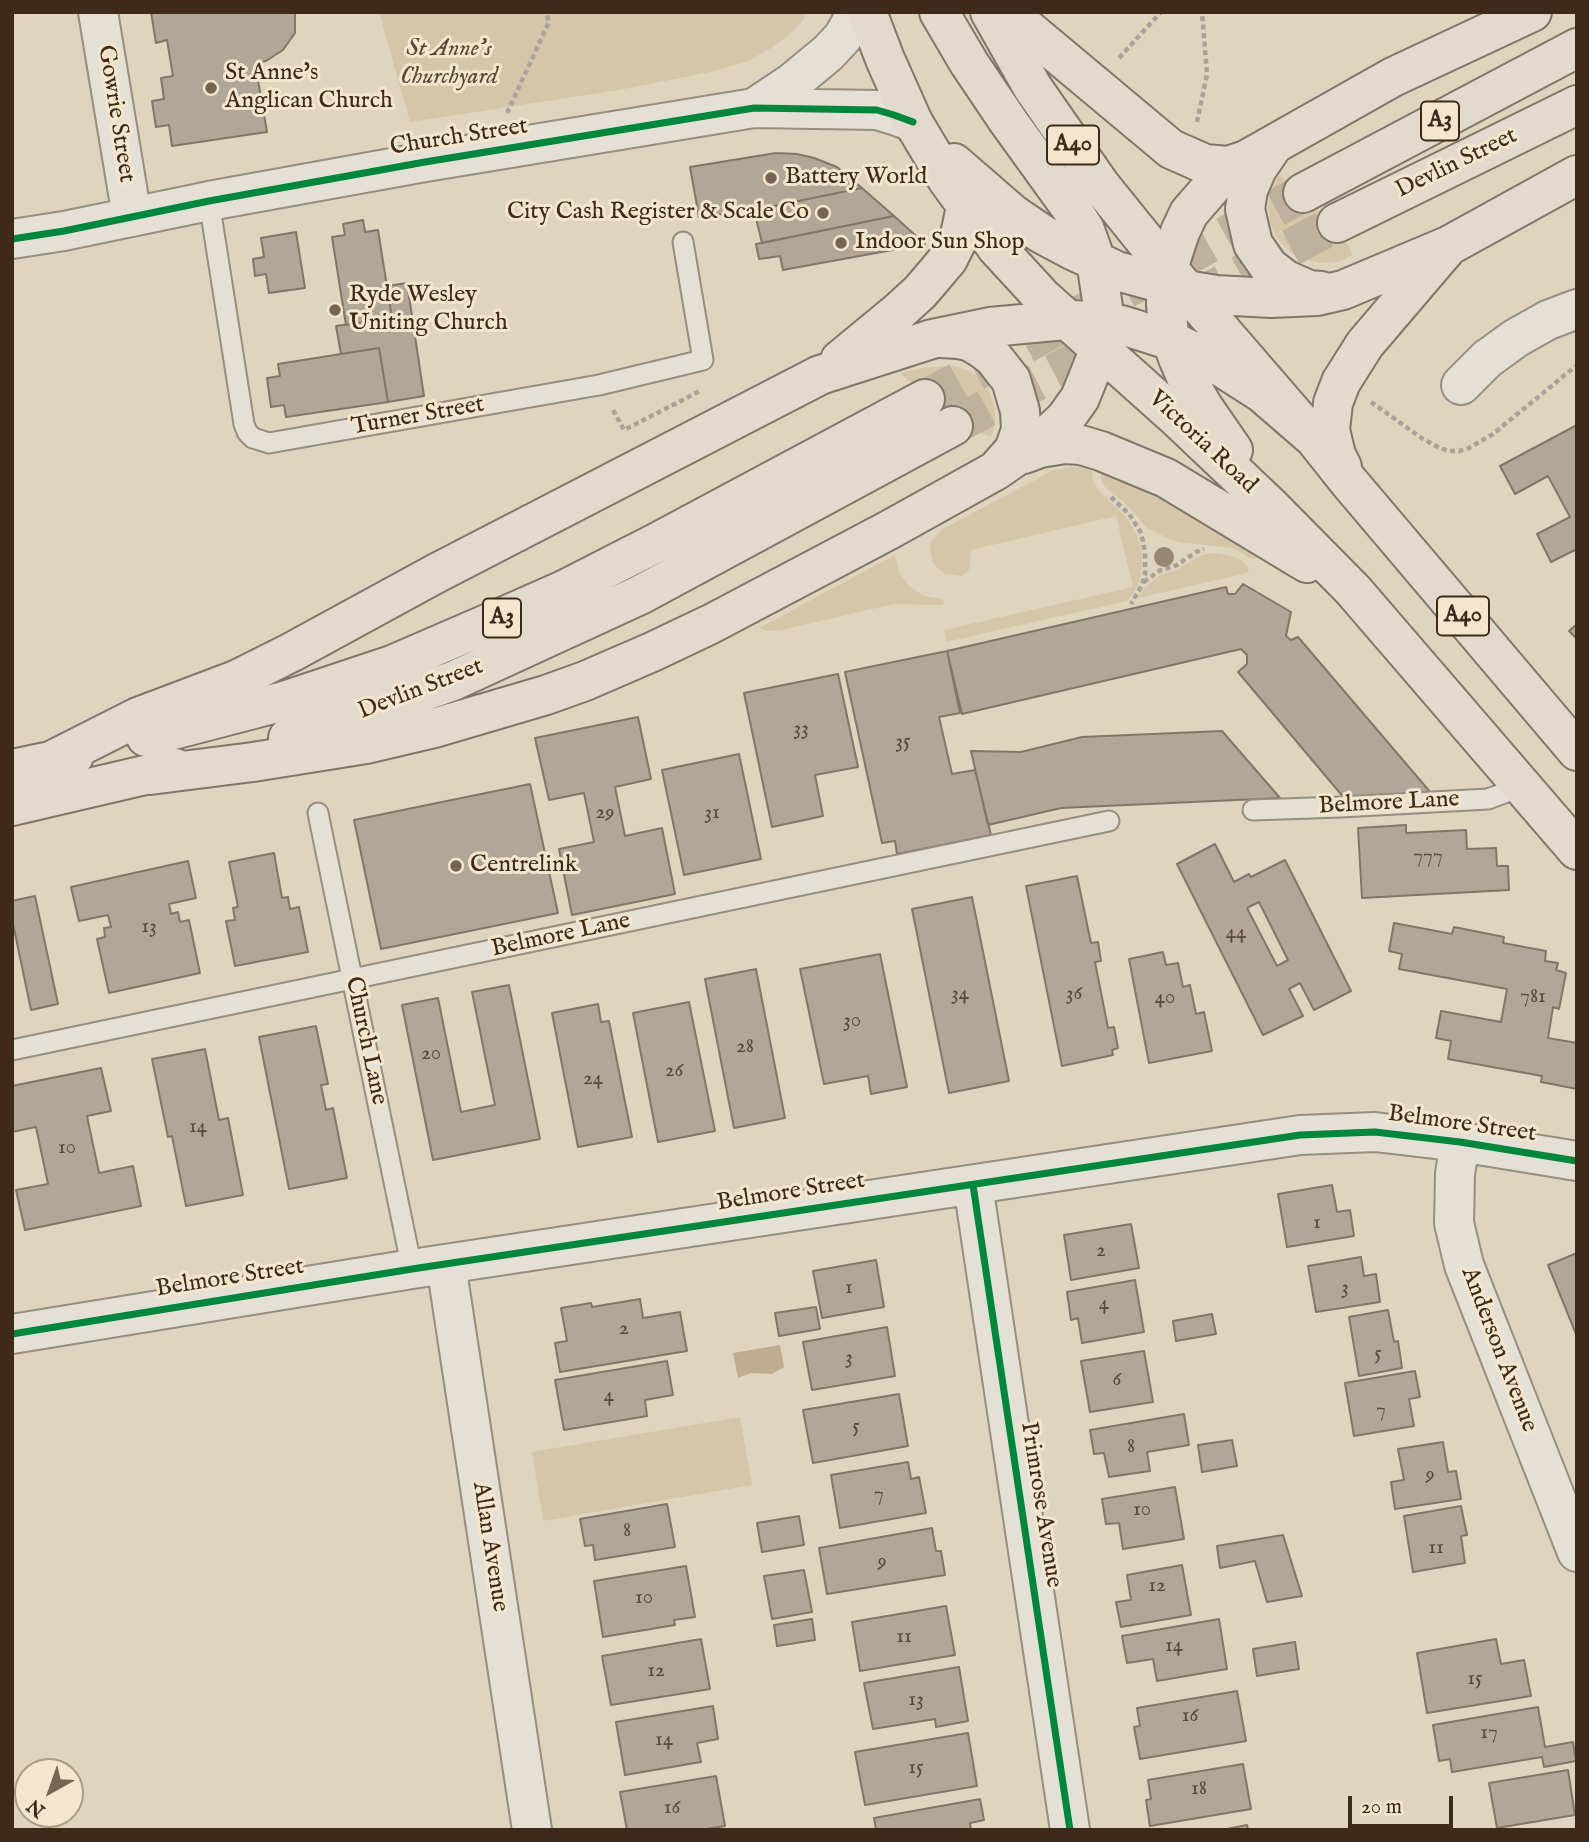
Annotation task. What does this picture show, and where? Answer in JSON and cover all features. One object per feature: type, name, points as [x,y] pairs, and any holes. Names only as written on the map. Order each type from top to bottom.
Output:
[{"type":"highway","name":"Victoria Road","points":[[867,12],[912,122],[966,207],[996,248],[1022,276],[1089,330],[1353,590],[1577,850]]},
{"type":"highway","points":[[939,12],[985,87],[1085,230],[1096,261],[1102,290],[1089,330],[1089,377],[1080,398],[1051,433],[1001,467]]},
{"type":"highway","name":"A40","points":[[990,12],[1033,88],[1101,186],[1174,281],[1314,438],[1577,751]]},
{"type":"highway","points":[[1007,12],[1171,149],[1205,164],[1228,166],[1245,160]]},
{"type":"highway","points":[[1271,507],[1204,408],[1187,379],[1172,341],[1167,315],[1180,232],[1189,214],[1215,183],[1245,160],[1393,77],[1532,12]]},
{"type":"highway","name":"Devlin Street","points":[[1303,193],[1577,48]]},
{"type":"highway","name":"Devlin Street","points":[[1337,223],[1577,105]]},
{"type":"highway","points":[[912,122],[960,169],[1014,215],[1042,234],[1117,271],[1174,281],[1216,295],[1292,298],[1332,293],[1354,286],[1450,245],[1577,175]]},
{"type":"highway","points":[[1279,141],[1262,159],[1248,190],[1245,209],[1253,244],[1269,267],[1297,286],[1326,291],[1354,286]]},
{"type":"highway","points":[[820,375],[898,313],[938,271],[948,259],[960,235],[966,207]]},
{"type":"highway","points":[[1349,482],[1336,455],[1330,430],[1333,403],[1341,382],[1365,344],[1450,245]]},
{"type":"highway","points":[[49,762],[138,717],[236,680],[292,652],[435,574],[820,375],[932,339],[990,327],[1089,330],[1125,326],[1172,341],[1215,363],[1262,393],[1314,438]]},
{"type":"highway","points":[[932,339],[969,341],[993,357],[1012,380],[1020,411],[1021,430],[1014,450],[1001,467]]},
{"type":"highway","name":"Devlin Street","points":[[12,769],[49,762],[284,701],[392,665],[575,584],[925,399]]},
{"type":"highway","name":"Devlin Street","points":[[12,806],[149,775],[314,730],[453,681],[640,595],[953,426]]},
{"type":"highway","points":[[149,775],[366,744],[433,728],[545,695],[607,671],[710,624],[900,524],[1001,467],[1052,445],[1081,445],[1166,478],[1353,590]]},
{"type":"street","name":"Gowrie Street","points":[[98,12],[132,217]]},
{"type":"street","name":"Church Street","points":[[754,108],[793,82],[828,53],[843,37],[857,12]]},
{"type":"street","name":"Church Street","points":[[12,239],[425,162],[754,108],[877,110],[912,122]]},
{"type":"street","points":[[1461,385],[1488,359],[1516,338],[1548,320],[1577,309]]},
{"type":"street","name":"Belmore Street","points":[[12,1334],[429,1267],[1300,1135],[1375,1132],[1461,1142],[1577,1161]]},
{"type":"street","name":"Anderson Avenue","points":[[1461,1142],[1455,1174],[1454,1223],[1464,1265],[1577,1552]]},
{"type":"street","name":"Primrose Avenue","points":[[973,1185],[1069,1830]]},
{"type":"street","name":"Allan Avenue","points":[[429,1267],[533,1830]]},
{"type":"lane","name":"Turner Street","points":[[209,201],[242,414],[247,432],[253,438],[269,443],[599,385],[703,360],[683,242]]},
{"type":"lane","name":"Belmore Lane","points":[[1253,810],[1488,799],[1522,786]]},
{"type":"lane","name":"Church Lane","points":[[318,813],[352,980],[429,1267]]},
{"type":"lane","name":"Belmore Lane","points":[[12,1050],[1109,821]]},
{"type":"path","points":[[506,117],[549,22],[546,12]]},
{"type":"path","points":[[1117,60],[1161,12]]},
{"type":"path","points":[[1197,126],[1207,74],[1202,12]]},
{"type":"path","points":[[1370,402],[1423,439],[1440,448],[1458,451],[1469,448],[1493,434],[1576,366]]},
{"type":"path","points":[[599,385],[624,429],[710,386]]},
{"type":"path","points":[[1108,495],[1129,514],[1140,531],[1146,564],[1142,585]]},
{"type":"path","points":[[1131,604],[1149,577],[1204,549]]},
{"type":"green space","name":"St Anne's Churchyard","points":[[379,12],[805,12],[804,19],[789,35],[771,48],[748,61],[715,71],[619,90],[410,122]]},
{"type":"green space","points":[[1279,175],[1330,219],[1341,231],[1353,255],[1337,262],[1320,263],[1292,253],[1275,235],[1270,222],[1270,193]],"holes":[[[1303,219],[1300,250],[1279,232]]]},
{"type":"green space","points":[[955,366],[983,380],[995,408],[991,437],[963,425],[900,373]],"holes":[[[937,373],[945,375],[948,386],[941,392],[929,384],[932,376]]]},
{"type":"green space","points":[[1092,467],[1093,480],[1098,490],[1126,517],[1136,533],[1142,564],[1139,583],[1134,592],[1127,601],[946,642],[944,630],[1133,587],[1116,516],[971,550],[970,568],[961,576],[945,574],[932,560],[931,541],[941,530],[1054,470]]},
{"type":"green space","points":[[1100,469],[1176,505],[1258,557],[1252,559],[1232,548],[1180,542],[1147,528],[1126,504],[1104,486]]},
{"type":"green space","points":[[1214,553],[1236,557],[1247,565],[1247,573],[1138,598],[1143,589],[1160,575],[1178,569],[1202,555]]},
{"type":"green space","points":[[895,555],[899,572],[909,586],[924,596],[942,599],[943,605],[894,604],[781,630],[767,631],[759,628]]},
{"type":"green space","points":[[740,1417],[752,1485],[543,1521],[532,1452]]},
{"type":"shaded area","points":[[780,1345],[784,1367],[772,1374],[751,1373],[738,1378],[733,1353]]},
{"type":"building","name":"St Anne's Anglican Church","points":[[151,12],[295,12],[295,33],[283,50],[266,61],[255,63],[267,132],[172,146],[169,125],[156,127],[152,101],[164,99],[161,78],[173,76],[167,40],[156,43]]},
{"type":"building","name":"Battery World","points":[[776,153],[797,154],[837,167],[862,188],[754,210],[699,217],[690,167]]},
{"type":"building","name":"City Cash Register & Scale Co","points":[[862,188],[894,216],[762,243],[754,210]]},
{"type":"building","name":"Indoor Sun Shop","points":[[894,216],[925,244],[783,270],[780,256],[759,259],[756,244]]},
{"type":"building","points":[[363,220],[365,232],[378,230],[392,318],[346,325],[332,237],[345,235],[343,224]]},
{"type":"building","points":[[296,232],[305,288],[269,293],[266,274],[255,276],[253,259],[264,257],[261,238]]},
{"type":"building","points":[[407,283],[424,396],[388,402],[379,348],[341,354],[336,326],[392,318],[387,286]]},
{"type":"building","points":[[379,348],[388,402],[286,417],[284,405],[271,407],[267,378],[280,376],[278,364]]},
{"type":"building","points":[[1577,425],[1577,549],[1551,562],[1537,534],[1570,517],[1548,476],[1515,494],[1500,466]]},
{"type":"building","points":[[1243,584],[1291,612],[1286,636],[1291,640],[1298,637],[1431,793],[1345,799],[1238,672],[1247,664],[1247,655],[1241,649],[962,714],[947,651],[1226,587],[1228,594],[1235,594]]},
{"type":"building","points":[[1577,624],[1577,639],[1569,631]]},
{"type":"building","points":[[947,651],[960,713],[939,717],[952,774],[975,770],[991,835],[897,854],[895,841],[882,843],[845,672]]},
{"type":"building","points":[[838,674],[858,767],[815,775],[823,816],[772,827],[744,693]]},
{"type":"building","points":[[638,717],[651,779],[615,787],[625,836],[662,828],[675,894],[572,915],[559,849],[594,842],[584,793],[549,800],[535,738]]},
{"type":"building","points":[[1222,731],[1280,798],[1061,808],[988,825],[971,751],[1021,752],[1082,737]]},
{"type":"building","points":[[739,754],[761,859],[684,875],[662,770]]},
{"type":"building","name":"Centrelink","points":[[530,784],[558,913],[381,949],[354,820]]},
{"type":"building","points":[[1406,825],[1406,833],[1466,830],[1467,849],[1496,848],[1497,866],[1508,866],[1509,890],[1362,898],[1358,828]]},
{"type":"building","points":[[1215,844],[1234,882],[1249,874],[1251,877],[1285,860],[1351,991],[1314,1010],[1300,983],[1289,989],[1303,1016],[1263,1035],[1177,864]],"holes":[[[1259,902],[1288,960],[1277,966],[1247,908]]]},
{"type":"building","points":[[274,853],[282,898],[288,897],[290,909],[299,907],[308,952],[235,966],[226,921],[235,920],[233,908],[238,907],[229,862]]},
{"type":"building","points":[[188,861],[196,898],[169,904],[171,914],[178,912],[180,922],[189,920],[200,973],[109,993],[97,939],[105,937],[104,928],[111,927],[108,915],[79,921],[71,887]]},
{"type":"building","points":[[1077,876],[1091,943],[1098,942],[1101,961],[1095,962],[1108,1028],[1114,1027],[1118,1048],[1112,1050],[1113,1055],[1062,1066],[1026,886]]},
{"type":"building","points":[[35,896],[58,1004],[31,1010],[12,919],[12,901]]},
{"type":"building","points":[[972,897],[1009,1081],[949,1093],[912,909]]},
{"type":"building","points":[[1394,923],[1452,934],[1454,927],[1504,937],[1503,943],[1546,951],[1545,961],[1558,963],[1556,970],[1566,973],[1559,1009],[1553,1007],[1548,1038],[1577,1043],[1577,1089],[1541,1082],[1542,1076],[1448,1059],[1451,1041],[1436,1038],[1441,1011],[1501,1022],[1507,989],[1399,969],[1402,954],[1389,951]]},
{"type":"building","points":[[1163,952],[1166,965],[1178,963],[1183,987],[1190,985],[1196,1014],[1204,1012],[1212,1051],[1149,1063],[1129,959]]},
{"type":"building","points":[[880,954],[907,1087],[871,1094],[868,1076],[824,1084],[800,969]]},
{"type":"building","points":[[756,969],[785,1118],[734,1128],[705,979]]},
{"type":"building","points":[[509,985],[540,1139],[433,1160],[402,1005],[438,998],[461,1112],[495,1105],[472,992]]},
{"type":"building","points":[[689,1002],[715,1131],[658,1142],[633,1013]]},
{"type":"building","points":[[598,1004],[601,1022],[609,1021],[632,1137],[578,1147],[552,1013]]},
{"type":"building","points":[[316,1026],[328,1084],[321,1085],[326,1110],[333,1108],[347,1178],[289,1189],[259,1037]]},
{"type":"building","points":[[205,1049],[219,1120],[228,1118],[243,1195],[186,1206],[172,1136],[168,1137],[152,1059]]},
{"type":"building","points":[[101,1068],[111,1111],[87,1116],[99,1173],[133,1166],[141,1206],[25,1230],[16,1190],[48,1184],[36,1127],[12,1132],[12,1086]]},
{"type":"building","points":[[1332,1185],[1337,1212],[1350,1210],[1354,1236],[1287,1247],[1278,1194]]},
{"type":"building","points":[[1131,1224],[1139,1268],[1071,1280],[1064,1235]]},
{"type":"building","points":[[1577,1253],[1577,1334],[1576,1334],[1548,1265]]},
{"type":"building","points":[[1361,1257],[1364,1276],[1376,1274],[1380,1302],[1316,1312],[1308,1266]]},
{"type":"building","points":[[876,1260],[884,1307],[822,1318],[813,1271]]},
{"type":"building","points":[[1135,1280],[1144,1332],[1082,1343],[1078,1318],[1071,1320],[1067,1292]]},
{"type":"building","points":[[640,1299],[643,1318],[680,1312],[687,1351],[560,1372],[555,1343],[567,1341],[561,1308],[591,1303],[592,1307]]},
{"type":"building","points":[[816,1307],[820,1329],[779,1336],[775,1313]]},
{"type":"building","points":[[1388,1310],[1394,1342],[1398,1341],[1402,1368],[1359,1376],[1349,1317]]},
{"type":"building","points":[[1212,1314],[1216,1334],[1176,1341],[1173,1321]]},
{"type":"building","points":[[887,1327],[895,1376],[812,1390],[803,1342]]},
{"type":"building","points":[[1144,1351],[1153,1402],[1090,1412],[1081,1361]]},
{"type":"building","points":[[667,1361],[673,1395],[645,1400],[647,1416],[564,1430],[555,1380]]},
{"type":"building","points":[[1415,1371],[1420,1397],[1409,1399],[1414,1426],[1354,1436],[1345,1383]]},
{"type":"building","points":[[899,1394],[908,1446],[813,1463],[803,1410]]},
{"type":"building","points":[[1184,1414],[1189,1445],[1147,1452],[1150,1471],[1109,1477],[1104,1453],[1094,1454],[1090,1430]]},
{"type":"building","points":[[1232,1440],[1237,1466],[1202,1472],[1198,1445]]},
{"type":"building","points":[[1443,1442],[1448,1472],[1456,1471],[1461,1499],[1395,1509],[1391,1482],[1404,1480],[1398,1449]]},
{"type":"building","points":[[908,1462],[911,1479],[919,1477],[926,1513],[840,1528],[831,1475]]},
{"type":"building","points":[[1175,1487],[1184,1539],[1123,1549],[1119,1523],[1106,1524],[1102,1499]]},
{"type":"building","points":[[667,1504],[675,1547],[595,1560],[593,1545],[585,1546],[580,1519]]},
{"type":"building","points":[[1461,1506],[1467,1535],[1461,1536],[1465,1563],[1413,1572],[1404,1516]]},
{"type":"building","points":[[799,1516],[804,1545],[762,1552],[757,1523]]},
{"type":"building","points":[[932,1528],[936,1551],[941,1551],[945,1575],[827,1594],[819,1548]]},
{"type":"building","points":[[1283,1535],[1302,1596],[1267,1602],[1255,1561],[1220,1568],[1217,1546]]},
{"type":"building","points":[[1182,1565],[1191,1615],[1121,1627],[1116,1602],[1131,1600],[1127,1575]]},
{"type":"building","points":[[686,1566],[695,1617],[674,1620],[675,1625],[603,1637],[594,1581]]},
{"type":"building","points":[[804,1570],[812,1612],[772,1619],[764,1576]]},
{"type":"building","points":[[946,1606],[955,1655],[860,1671],[852,1622]]},
{"type":"building","points":[[812,1619],[815,1640],[777,1646],[774,1625]]},
{"type":"building","points":[[1219,1619],[1227,1669],[1157,1681],[1153,1659],[1127,1663],[1122,1636]]},
{"type":"building","points":[[701,1639],[710,1689],[611,1705],[602,1656]]},
{"type":"building","points":[[1496,1639],[1501,1664],[1524,1660],[1531,1696],[1427,1713],[1417,1653]]},
{"type":"building","points":[[1295,1642],[1299,1669],[1257,1676],[1253,1649]]},
{"type":"building","points":[[959,1667],[968,1721],[936,1727],[935,1719],[873,1729],[864,1683]]},
{"type":"building","points":[[1237,1691],[1246,1741],[1140,1759],[1134,1727],[1140,1726],[1137,1708]]},
{"type":"building","points":[[713,1706],[718,1739],[697,1743],[701,1762],[625,1775],[616,1722]]},
{"type":"building","points":[[1538,1707],[1545,1747],[1573,1742],[1576,1761],[1544,1767],[1542,1757],[1452,1772],[1450,1759],[1439,1761],[1433,1725]]},
{"type":"building","points":[[968,1733],[977,1786],[865,1805],[855,1752]]},
{"type":"building","points":[[1243,1764],[1251,1809],[1150,1826],[1146,1800],[1151,1799],[1148,1780]]},
{"type":"building","points":[[1568,1770],[1575,1815],[1497,1828],[1489,1783]]},
{"type":"building","points":[[716,1776],[725,1826],[700,1830],[627,1830],[620,1792]]},
{"type":"building","points":[[980,1799],[984,1820],[970,1823],[971,1830],[876,1830],[874,1818]]},
{"type":"building","points":[[1247,1825],[1248,1830],[1222,1830]]},
{"type":"tunnel","points":[[925,399],[1303,193]]},
{"type":"tunnel","points":[[1190,301],[1337,223]]},
{"type":"tunnel","points":[[953,426],[1118,339]]},
{"type":"cycle path","points":[[12,239],[425,162],[754,108],[877,110],[913,122]]},
{"type":"cycle path","points":[[12,1334],[412,1269],[1300,1135],[1375,1132],[1460,1142],[1577,1161]]},
{"type":"cycle path","points":[[973,1185],[1070,1830]]},
{"type":"place","name":"St Anne's Anglican Church","points":[[211,88]]},
{"type":"place","name":"Battery World","points":[[771,178]]},
{"type":"place","name":"City Cash Register & Scale Co","points":[[823,213]]},
{"type":"place","name":"Indoor Sun Shop","points":[[841,243]]},
{"type":"place","name":"Ryde Wesley Uniting Church","points":[[335,310]]},
{"type":"place","name":"Centrelink","points":[[456,866]]}]
